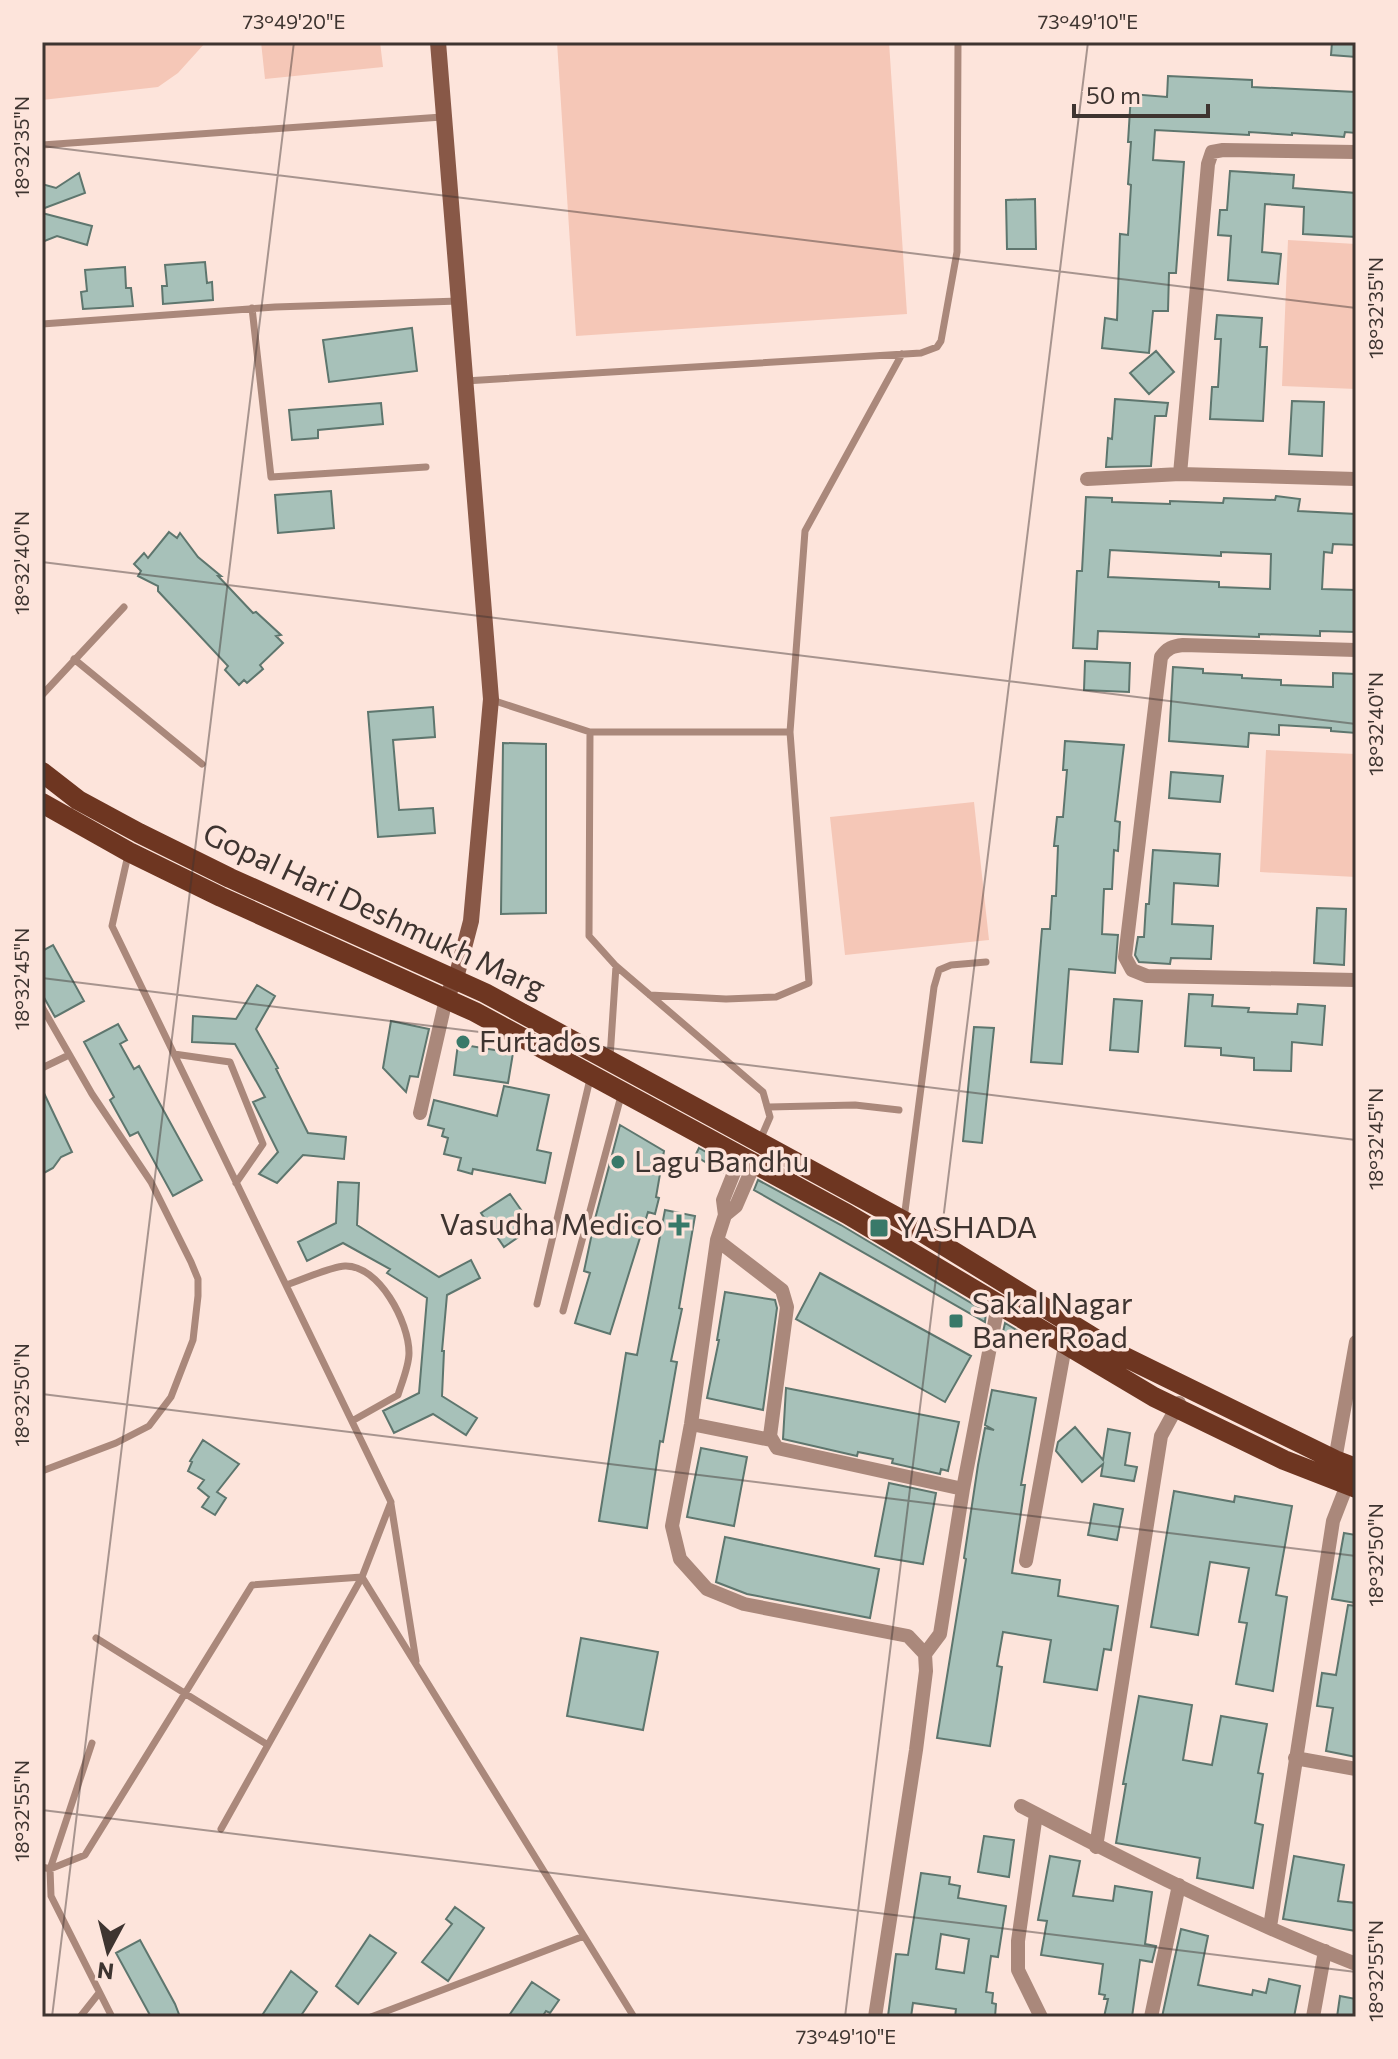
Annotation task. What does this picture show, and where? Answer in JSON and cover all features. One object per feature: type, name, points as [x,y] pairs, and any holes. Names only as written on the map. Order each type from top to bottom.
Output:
[{"type":"main road","name":"Gopal Hari Deshmukh Marg","points":[[42,772],[78,800],[139,833],[230,878],[456,978],[610,1060],[904,1221],[1125,1357],[1335,1460],[1353,1480]]},
{"type":"main road","name":"Gopal Hari Deshmukh Marg","points":[[42,803],[129,852],[446,999],[592,1073],[847,1214],[1065,1346],[1175,1407],[1284,1460],[1353,1480]]},
{"type":"street","points":[[420,1113],[446,999],[456,978],[471,921],[491,699],[438,42]]},
{"type":"street","points":[[1180,474],[1208,164],[1212,152],[1356,152]]},
{"type":"street","points":[[1087,479],[1180,474],[1356,479]]},
{"type":"street","points":[[1356,650],[1183,645],[1164,652],[1125,957],[1132,970],[1147,976],[1356,980]]},
{"type":"street","points":[[748,1159],[736,1206],[725,1215],[717,1240],[691,1424],[672,1526],[680,1559],[707,1589],[744,1604],[908,1636],[925,1654],[926,1671],[916,1750],[875,2017]]},
{"type":"street","points":[[717,1240],[782,1290],[785,1298],[787,1307],[771,1440]]},
{"type":"street","points":[[925,1654],[940,1634],[963,1489],[998,1305]]},
{"type":"street","points":[[1335,1460],[1356,1342]]},
{"type":"street","points":[[1026,1561],[1065,1346]]},
{"type":"street","points":[[1096,1847],[1161,1436],[1175,1407],[1190,1391]]},
{"type":"street","points":[[691,1424],[771,1440],[781,1450],[963,1489]]},
{"type":"street","points":[[1270,1927],[1333,1521],[1353,1480]]},
{"type":"street","points":[[1295,1758],[1356,1769]]},
{"type":"street","points":[[1021,1806],[1096,1847],[1356,1964]]},
{"type":"street","points":[[1036,1814],[1018,1941],[1018,1970],[1041,2017]]},
{"type":"street","points":[[1151,2017],[1179,1885]]},
{"type":"street","points":[[1313,2017],[1325,1951]]},
{"type":"lane","points":[[465,381],[921,353],[937,347],[941,341],[957,252],[958,42]]},
{"type":"lane","points":[[42,145],[444,117]]},
{"type":"lane","points":[[42,324],[252,308],[459,301]]},
{"type":"lane","points":[[252,308],[271,477],[426,467]]},
{"type":"lane","points":[[650,995],[698,999],[776,997],[809,983],[790,732],[805,531],[902,354]]},
{"type":"lane","points":[[42,695],[124,607]]},
{"type":"lane","points":[[74,659],[202,764]]},
{"type":"lane","points":[[491,699],[590,732],[790,732]]},
{"type":"lane","points":[[590,732],[589,936],[616,966],[763,1092],[770,1117],[759,1142]]},
{"type":"lane","points":[[129,852],[112,926],[391,1502],[416,1664]]},
{"type":"lane","points":[[904,1221],[934,987],[939,970],[951,965],[986,962]]},
{"type":"lane","points":[[610,1060],[616,966]]},
{"type":"lane","points":[[42,1007],[92,1094],[151,1182],[198,1279],[193,1340],[171,1397],[149,1426],[116,1443],[42,1471]]},
{"type":"lane","points":[[174,1054],[230,1062],[263,1144],[236,1183]]},
{"type":"lane","points":[[42,1068],[69,1055]]},
{"type":"lane","points":[[537,1304],[592,1073]]},
{"type":"lane","points":[[563,1311],[623,1090]]},
{"type":"lane","points":[[769,1107],[855,1105],[899,1110]]},
{"type":"lane","points":[[286,1285],[344,1266],[366,1271],[390,1297],[396,1309],[409,1353],[398,1395],[352,1421]]},
{"type":"lane","points":[[221,1829],[362,1577],[391,1502]]},
{"type":"lane","points":[[362,1577],[634,2017]]},
{"type":"lane","points":[[46,1868],[85,1855],[252,1585],[362,1577]]},
{"type":"lane","points":[[96,1638],[268,1745]]},
{"type":"lane","points":[[92,1743],[46,1868],[51,1896],[112,2017]]},
{"type":"lane","points":[[371,2017],[584,1936]]},
{"type":"lane","points":[[80,2017],[99,1993]]},
{"type":"shaded area","points":[[42,42],[206,42],[178,73],[158,87],[42,100]]},
{"type":"shaded area","points":[[261,42],[380,42],[383,67],[265,79]]},
{"type":"shaded area","points":[[557,42],[889,42],[907,314],[576,336]]},
{"type":"shaded area","points":[[1288,240],[1356,244],[1356,389],[1282,386]]},
{"type":"shaded area","points":[[1266,750],[1356,754],[1356,877],[1260,872]]},
{"type":"shaded area","points":[[974,802],[989,940],[845,955],[830,817]]},
{"type":"building","points":[[1332,42],[1356,42],[1356,57],[1331,55]]},
{"type":"building","points":[[1168,76],[1252,80],[1252,87],[1356,92],[1356,133],[1345,132],[1344,137],[1155,130],[1153,160],[1184,162],[1176,273],[1169,273],[1168,311],[1153,311],[1149,353],[1102,348],[1105,318],[1117,320],[1120,234],[1128,235],[1131,94],[1167,97]]},
{"type":"building","points":[[1230,171],[1294,175],[1293,188],[1356,193],[1356,237],[1303,234],[1304,207],[1265,204],[1262,252],[1281,254],[1278,284],[1228,280],[1231,236],[1218,235],[1220,210],[1227,210]]},
{"type":"building","points":[[79,173],[85,193],[42,209],[42,184],[56,188]]},
{"type":"building","points":[[1035,199],[1036,249],[1007,249],[1006,200]]},
{"type":"building","points":[[42,213],[92,226],[87,245],[57,236],[42,242]]},
{"type":"building","points":[[205,262],[207,283],[212,282],[213,300],[163,304],[162,286],[167,286],[165,265]]},
{"type":"building","points":[[125,267],[126,288],[131,288],[133,306],[83,309],[81,292],[87,291],[85,270]]},
{"type":"building","points":[[1217,315],[1262,318],[1260,347],[1267,347],[1263,421],[1210,419],[1212,387],[1218,387],[1221,339],[1215,339]]},
{"type":"building","points":[[412,328],[417,371],[329,382],[323,340]]},
{"type":"building","points":[[1156,351],[1174,372],[1149,394],[1130,373]]},
{"type":"building","points":[[1115,399],[1168,403],[1166,416],[1155,416],[1151,466],[1106,467]]},
{"type":"building","points":[[1292,401],[1324,402],[1322,456],[1289,454]]},
{"type":"building","points":[[381,403],[383,424],[318,430],[318,438],[292,440],[289,410]]},
{"type":"building","points":[[331,491],[334,528],[278,533],[275,495]]},
{"type":"building","points":[[1276,496],[1300,499],[1298,511],[1356,514],[1356,545],[1333,544],[1332,553],[1324,552],[1322,589],[1356,590],[1356,632],[1320,631],[1320,636],[1259,634],[1259,637],[1098,631],[1097,649],[1073,648],[1077,571],[1082,571],[1086,497],[1112,498],[1112,502],[1170,504],[1170,501],[1223,503],[1224,498],[1275,500]],"holes":[[[1110,550],[1221,556],[1221,552],[1271,554],[1270,589],[1219,587],[1219,582],[1108,577]]]},
{"type":"building","points":[[169,532],[177,538],[180,533],[198,557],[221,576],[218,576],[253,613],[256,612],[281,635],[276,636],[283,643],[260,665],[263,669],[247,683],[244,680],[239,685],[225,670],[228,666],[158,591],[158,586],[138,576],[141,571],[134,564],[144,553],[148,558]]},
{"type":"building","points":[[1085,661],[1130,663],[1129,692],[1084,690]]},
{"type":"building","points":[[1173,667],[1203,669],[1203,673],[1242,675],[1242,678],[1281,680],[1281,685],[1333,687],[1333,673],[1356,674],[1356,733],[1279,725],[1279,735],[1249,733],[1248,747],[1169,741]]},
{"type":"building","points":[[433,707],[435,737],[393,740],[399,810],[433,808],[435,833],[378,837],[368,712]]},
{"type":"building","points":[[1065,741],[1124,745],[1115,821],[1120,822],[1118,851],[1114,850],[1112,889],[1104,889],[1102,934],[1118,935],[1115,973],[1069,969],[1062,1064],[1031,1062],[1042,929],[1050,929],[1052,896],[1056,896],[1058,846],[1054,846],[1057,817],[1063,817],[1067,770],[1063,770]]},
{"type":"building","points":[[503,743],[546,744],[546,913],[501,914]]},
{"type":"building","points":[[1171,772],[1223,776],[1220,802],[1169,798]]},
{"type":"building","points":[[1153,850],[1220,854],[1218,886],[1174,883],[1172,924],[1213,926],[1211,959],[1171,958],[1170,964],[1139,962],[1135,955],[1138,937],[1144,937]]},
{"type":"building","points":[[1317,908],[1346,909],[1344,965],[1314,963]]},
{"type":"building","points":[[53,945],[84,1001],[55,1017],[42,994],[42,951]]},
{"type":"building","points":[[257,985],[275,996],[256,1029],[308,1133],[346,1137],[344,1159],[303,1155],[277,1183],[259,1174],[278,1152],[253,1102],[265,1097],[235,1044],[192,1042],[193,1016],[236,1019]]},
{"type":"building","points":[[1189,994],[1213,995],[1212,1006],[1249,1008],[1248,1012],[1297,1014],[1298,1004],[1325,1006],[1322,1045],[1292,1042],[1291,1071],[1254,1070],[1254,1058],[1221,1055],[1221,1048],[1185,1046]]},
{"type":"building","points":[[1114,999],[1142,1001],[1138,1052],[1110,1050]]},
{"type":"building","points":[[391,1021],[429,1029],[418,1077],[410,1076],[406,1092],[383,1068]]},
{"type":"building","points":[[118,1024],[127,1040],[120,1044],[134,1069],[139,1066],[202,1180],[173,1196],[138,1132],[130,1136],[110,1100],[114,1097],[84,1042]]},
{"type":"building","points":[[974,1027],[994,1028],[982,1143],[963,1141]]},
{"type":"building","points":[[458,1044],[513,1053],[508,1083],[454,1075]]},
{"type":"building","points":[[504,1086],[549,1095],[537,1150],[551,1153],[545,1183],[473,1169],[472,1174],[458,1170],[461,1158],[444,1154],[448,1138],[442,1136],[444,1129],[428,1125],[434,1100],[497,1116]]},
{"type":"building","points":[[42,1089],[72,1152],[61,1157],[53,1168],[42,1174]]},
{"type":"building","points":[[620,1125],[664,1151],[655,1214],[648,1212],[610,1334],[575,1323],[590,1273],[584,1271],[595,1219]]},
{"type":"building","points":[[699,1148],[727,1164],[723,1172],[695,1156]]},
{"type":"building","points":[[758,1180],[841,1225],[986,1312],[985,1322],[754,1190]]},
{"type":"building","points":[[338,1182],[359,1183],[357,1225],[439,1277],[471,1260],[480,1278],[447,1295],[442,1351],[442,1396],[477,1418],[466,1435],[433,1414],[394,1433],[383,1411],[419,1393],[427,1298],[387,1273],[390,1269],[343,1243],[307,1261],[298,1242],[336,1223]]},
{"type":"building","points":[[510,1194],[533,1227],[504,1247],[481,1213]]},
{"type":"building","points":[[665,1210],[695,1216],[671,1361],[677,1362],[663,1442],[660,1441],[647,1528],[599,1521],[626,1353],[637,1355]]},
{"type":"building","points":[[820,1273],[971,1356],[945,1402],[796,1319]]},
{"type":"building","points":[[725,1292],[775,1300],[777,1308],[763,1410],[707,1398]]},
{"type":"building","points":[[1005,1323],[1028,1337],[1024,1344],[1003,1332]]},
{"type":"building","points":[[786,1388],[959,1422],[948,1471],[941,1469],[940,1474],[892,1463],[893,1459],[858,1452],[857,1456],[783,1439]]},
{"type":"building","points":[[992,1390],[1036,1398],[1021,1485],[1025,1485],[1012,1573],[1060,1580],[1058,1596],[1118,1606],[1111,1650],[1104,1649],[1097,1690],[1044,1682],[1051,1640],[1003,1632],[997,1666],[1002,1667],[990,1746],[937,1738],[978,1465],[985,1428],[994,1430],[985,1425]]},
{"type":"building","points":[[1075,1427],[1103,1460],[1108,1429],[1130,1433],[1125,1465],[1137,1467],[1134,1481],[1101,1476],[1103,1464],[1082,1482],[1056,1451],[1058,1442]]},
{"type":"building","points":[[203,1440],[239,1464],[217,1492],[226,1498],[215,1515],[202,1507],[209,1497],[198,1488],[204,1480],[188,1471],[190,1461]]},
{"type":"building","points":[[701,1448],[747,1457],[734,1526],[687,1517]]},
{"type":"building","points":[[889,1483],[936,1493],[923,1564],[875,1556]]},
{"type":"building","points":[[1174,1491],[1234,1502],[1235,1496],[1292,1506],[1276,1595],[1287,1597],[1273,1691],[1236,1684],[1247,1623],[1239,1622],[1249,1568],[1210,1562],[1198,1635],[1151,1627]]},
{"type":"building","points":[[1094,1504],[1123,1509],[1117,1540],[1088,1535]]},
{"type":"building","points":[[1344,1533],[1356,1535],[1356,1603],[1332,1599]]},
{"type":"building","points":[[725,1537],[879,1569],[870,1618],[747,1594],[716,1582]]},
{"type":"building","points":[[1348,1605],[1356,1606],[1356,1757],[1326,1751],[1333,1708],[1317,1706],[1322,1673],[1336,1675]]},
{"type":"building","points":[[581,1638],[658,1652],[643,1730],[567,1716]]},
{"type":"building","points":[[1139,1696],[1192,1705],[1183,1760],[1212,1765],[1221,1716],[1267,1724],[1258,1773],[1263,1774],[1255,1823],[1263,1825],[1253,1888],[1197,1878],[1200,1858],[1116,1843]]},
{"type":"building","points":[[984,1836],[1014,1840],[1009,1877],[978,1872]]},
{"type":"building","points":[[1050,1856],[1080,1861],[1073,1896],[1113,1901],[1115,1886],[1152,1892],[1145,1944],[1156,1946],[1152,1962],[1140,1960],[1132,2017],[1104,2017],[1108,1999],[1099,1994],[1103,1964],[1041,1955],[1047,1921],[1038,1920]]},
{"type":"building","points":[[1294,1856],[1344,1865],[1338,1901],[1356,1903],[1356,1931],[1283,1919]]},
{"type":"building","points":[[921,1873],[950,1877],[949,1884],[960,1886],[958,1898],[1006,1906],[998,1957],[991,1956],[986,1992],[993,1993],[995,2017],[955,2017],[956,2009],[913,2003],[911,2017],[888,2016],[896,1954],[908,1955]],"holes":[[[941,1934],[969,1939],[964,1973],[936,1969]]]},
{"type":"building","points":[[455,1907],[484,1928],[448,1981],[422,1962],[452,1924],[446,1919]]},
{"type":"building","points":[[1181,1929],[1208,1936],[1198,1985],[1252,1995],[1253,1990],[1266,1993],[1269,1979],[1300,1986],[1294,2017],[1162,2017]]},
{"type":"building","points":[[370,1935],[396,1953],[358,2004],[336,1986]]},
{"type":"building","points":[[140,1940],[180,2017],[151,2017],[116,1953]]},
{"type":"building","points":[[291,1971],[317,1992],[300,2017],[261,2017]]},
{"type":"building","points":[[532,1982],[559,2000],[550,2013],[546,2011],[542,2017],[508,2017]]},
{"type":"building","points":[[1340,1996],[1356,1999],[1356,2017],[1337,2017]]},
{"type":"place","name":"Furtados","points":[[463,1042]]},
{"type":"place","name":"Lagu Bandhu","points":[[618,1162]]},
{"type":"place","name":"Vasudha Medico","points":[[679,1225]]},
{"type":"place","name":"YASHADA","points":[[879,1228]]},
{"type":"place","name":"Sakal Nagar Baner Road","points":[[956,1321]]}]
